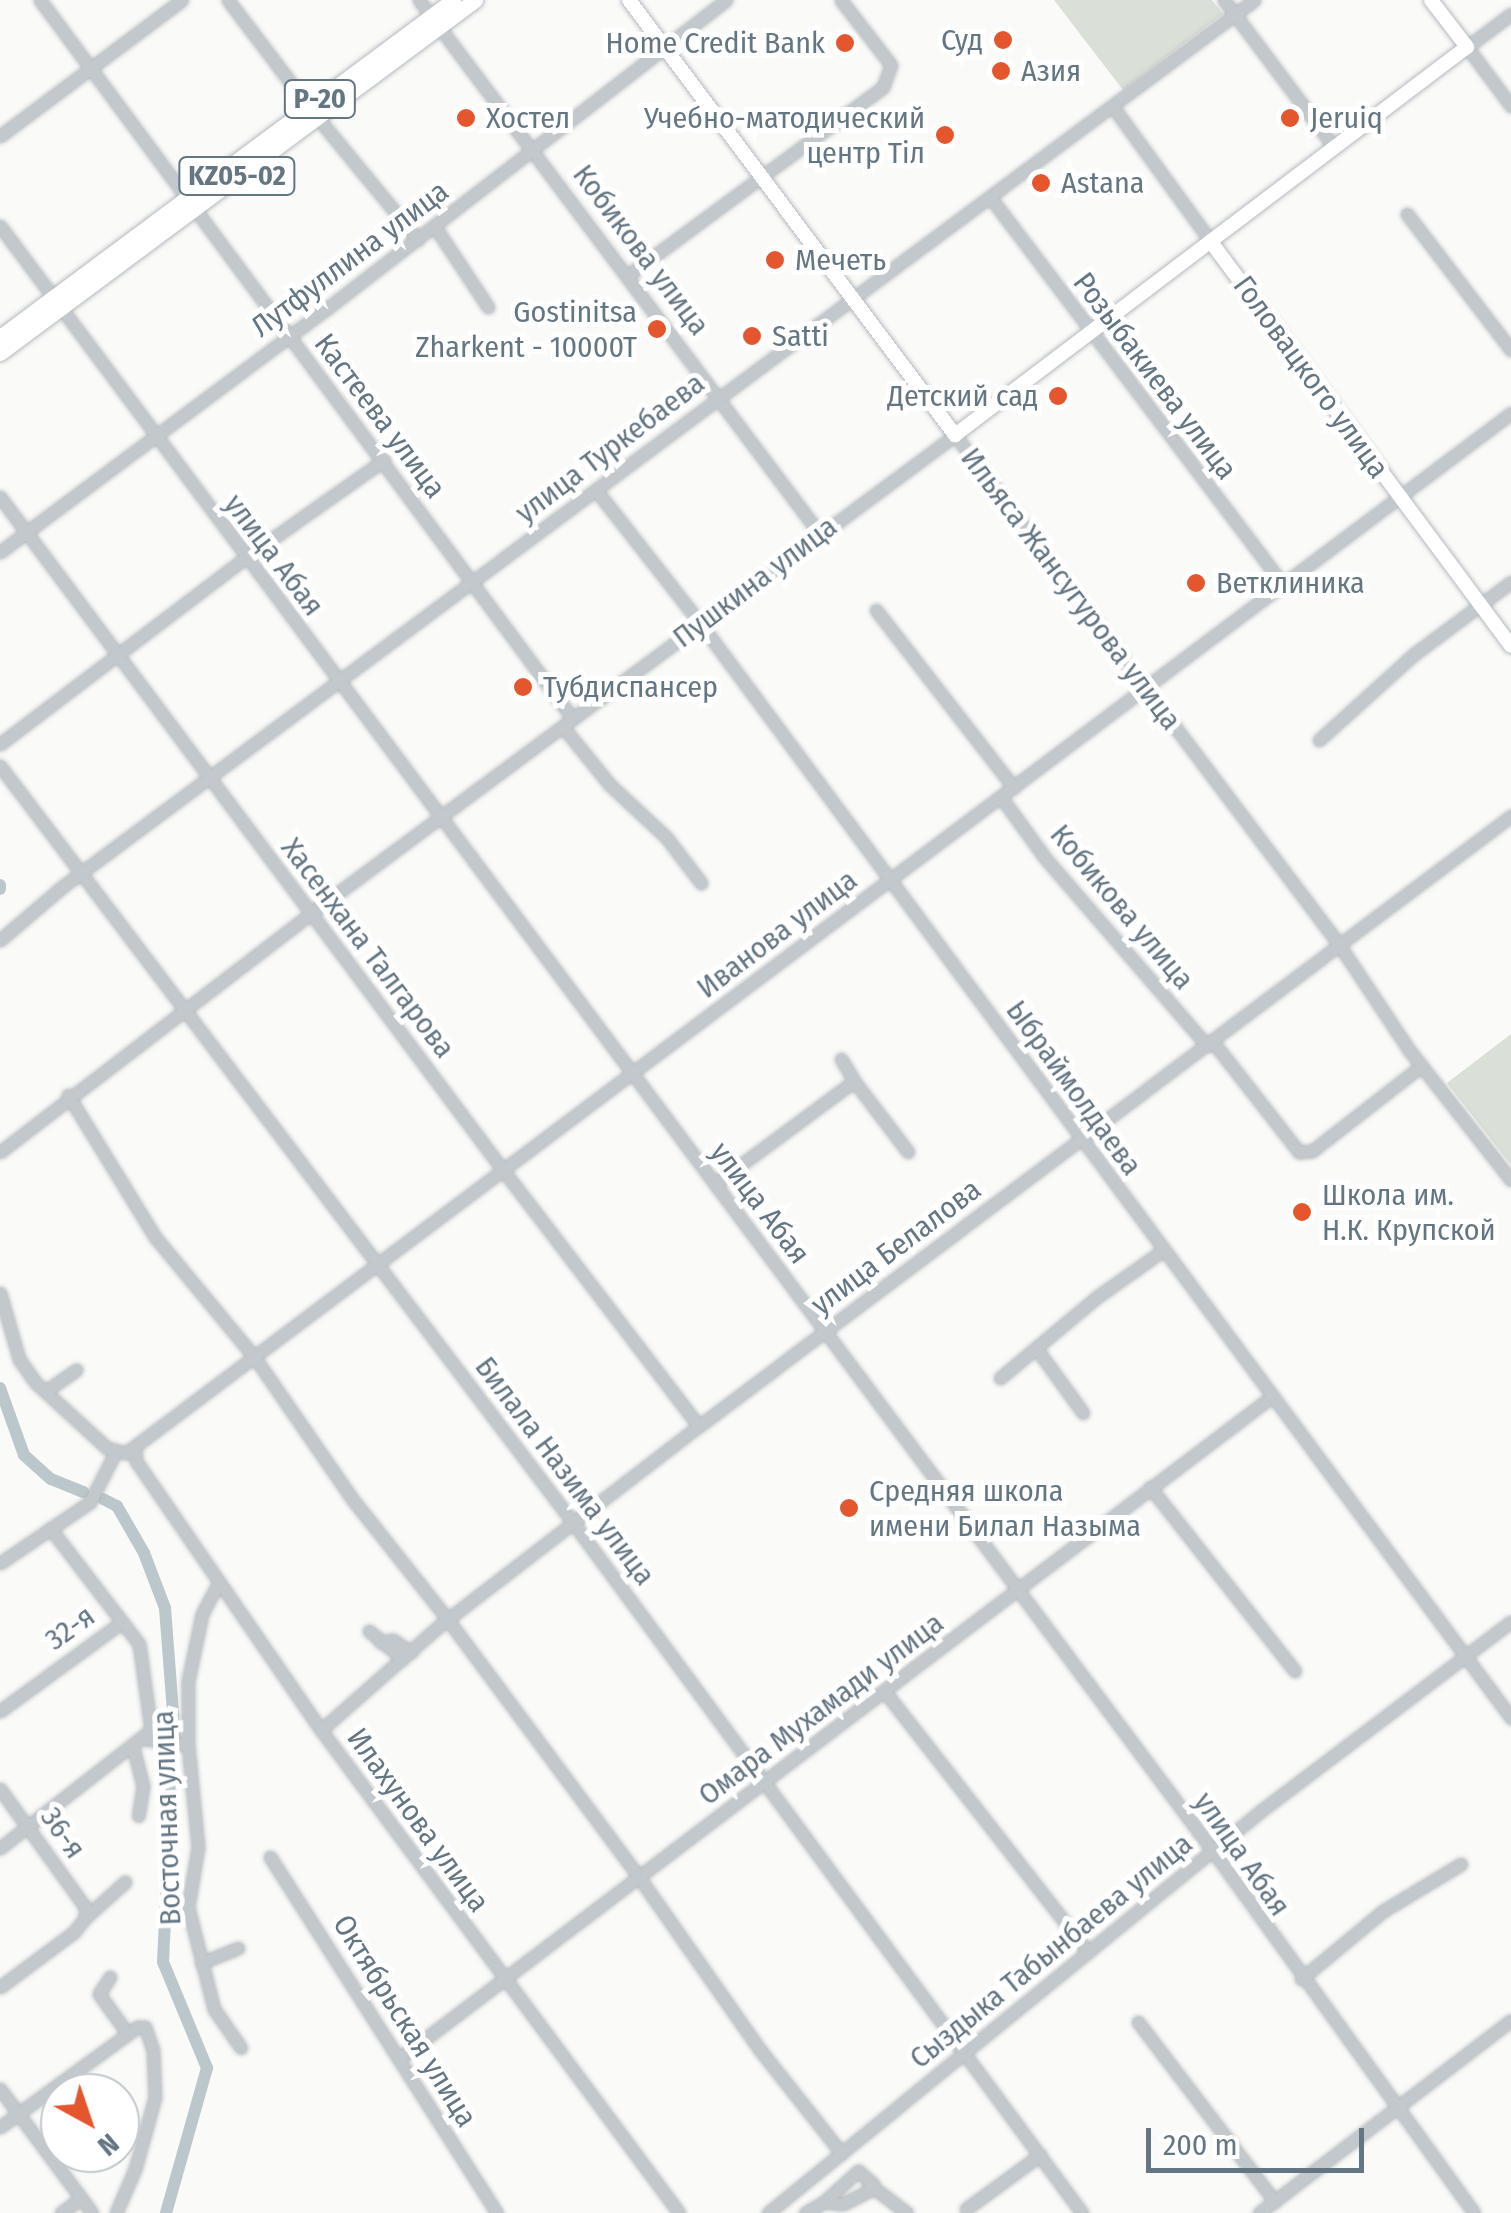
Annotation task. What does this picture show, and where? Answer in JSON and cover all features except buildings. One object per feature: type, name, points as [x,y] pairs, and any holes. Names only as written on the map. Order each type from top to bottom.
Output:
[{"type":"highway","name":"Р-20","points":[[191,203],[435,22],[453,0]]},
{"type":"highway","points":[[435,22],[475,0]]},
{"type":"highway","name":"KZ05-02","points":[[0,337],[57,302],[191,203]]},
{"type":"highway","name":"KZ05-02","points":[[0,353],[57,302]]},
{"type":"main road","name":"Ильяса Жансугурова улица","points":[[629,0],[955,435]]},
{"type":"main road","points":[[1431,0],[1466,47]]},
{"type":"main road","name":"Пушкина улица","points":[[955,435],[1466,47]]},
{"type":"main road","name":"Головацкого улица","points":[[1211,242],[1511,646]]},
{"type":"street","name":"Кастеева улица","points":[[40,0],[473,582],[610,785],[666,837],[701,883]]},
{"type":"street","points":[[0,136],[182,0]]},
{"type":"street","points":[[228,0],[418,240]]},
{"type":"street","name":"Кобикова улица","points":[[419,0],[720,396],[819,534]]},
{"type":"street","name":"Лутфуллина улица","points":[[0,552],[418,240],[726,0]]},
{"type":"street","points":[[627,276],[883,88],[891,74],[891,64],[841,0]]},
{"type":"street","points":[[1224,0],[1334,147]]},
{"type":"street","name":"улица Туркебаева","points":[[0,940],[720,396],[1254,0]]},
{"type":"street","name":"Пушкина улица","points":[[1466,47],[1511,14]]},
{"type":"street","points":[[1466,47],[1511,106]]},
{"type":"street","name":"Головацкого улица","points":[[1112,108],[1211,242]]},
{"type":"street","name":"Розыбакиева улица","points":[[990,197],[1283,584]]},
{"type":"street","points":[[1407,214],[1511,350]]},
{"type":"street","name":"улица Абая","points":[[0,226],[1213,1852],[1301,1979],[1474,2213]]},
{"type":"street","points":[[435,227],[488,307]]},
{"type":"street","name":"Иванова улица","points":[[116,1450],[126,1452],[134,1447],[255,1358],[1511,413]]},
{"type":"street","name":"Пушкина улица","points":[[0,1152],[68,1095],[310,912],[955,435]]},
{"type":"street","name":"Ильяса Жансугурова улица","points":[[955,435],[1338,943],[1422,1066],[1511,1180]]},
{"type":"street","points":[[0,744],[245,558],[384,460]]},
{"type":"street","name":"Ыбраймолдаева","points":[[596,490],[700,623],[1511,1718]]},
{"type":"street","name":"Хасенхана Талгарова","points":[[0,497],[502,1170],[700,1426]]},
{"type":"street","points":[[1319,740],[1380,682],[1511,582]]},
{"type":"street","points":[[876,610],[1014,788]]},
{"type":"street","name":"Билала Назима улица","points":[[0,766],[574,1524],[1082,2213]]},
{"type":"street","name":"Кобикова улица","points":[[1001,798],[1045,858],[1097,912],[1299,1152],[1312,1150],[1422,1066]]},
{"type":"street","name":"улица Белалова","points":[[320,1730],[448,1620],[825,1330],[1511,816]]},
{"type":"street","points":[[841,1059],[908,1152]]},
{"type":"street","points":[[714,1184],[854,1082]]},
{"type":"street","points":[[68,1095],[155,1237],[255,1358],[344,1488],[448,1620],[760,2050],[842,2154]]},
{"type":"street","points":[[1000,1378],[1162,1251]]},
{"type":"street","points":[[0,1293],[19,1359],[46,1391],[116,1450],[90,1502],[0,1563]]},
{"type":"street","points":[[1036,1348],[1083,1414]]},
{"type":"street","points":[[46,1391],[76,1370]]},
{"type":"street","name":"Омара Мухамади улица","points":[[400,2058],[640,1880],[1271,1397]]},
{"type":"street","name":"Илахунова улица","points":[[134,1447],[136,1461],[320,1730],[678,2213]]},
{"type":"street","points":[[1150,1487],[1294,1671]]},
{"type":"street","points":[[0,1848],[145,1739],[150,1730],[144,1660],[122,1622],[50,1528]]},
{"type":"street","name":"Восточная улица","points":[[220,1582],[202,1614],[188,1681],[188,1745],[198,1846],[188,1908],[214,2009],[241,2048]]},
{"type":"street","name":"32-я","points":[[0,1711],[122,1622]]},
{"type":"street","name":"Сыздыка Табынбаева улица","points":[[768,2213],[1213,1852],[1511,1622]]},
{"type":"street","points":[[370,1631],[380,1642],[393,1640],[407,1656]]},
{"type":"street","points":[[886,1692],[1088,1952]]},
{"type":"street","points":[[145,1739],[188,1745]]},
{"type":"street","points":[[133,1747],[143,1786],[138,1816]]},
{"type":"street","name":"36-я","points":[[0,1790],[88,1911]]},
{"type":"street","name":"Октябрьская улица","points":[[270,1857],[497,2213]]},
{"type":"street","points":[[1301,1979],[1383,1911],[1462,1864]]},
{"type":"street","points":[[0,1987],[74,1932],[88,1911],[125,1882]]},
{"type":"street","points":[[201,1963],[238,1948]]},
{"type":"street","points":[[110,1977],[98,1994],[128,2034]]},
{"type":"street","points":[[1138,2022],[1266,2209],[1511,2021]]},
{"type":"street","points":[[0,2127],[128,2034],[145,2027],[152,2050],[155,2097],[135,2169],[116,2213]]},
{"type":"street","points":[[0,2089],[92,2213]]},
{"type":"street","points":[[966,2209],[1040,2155]]},
{"type":"street","points":[[807,2213],[858,2171],[873,2184],[866,2191]]},
{"type":"street","points":[[824,2202],[844,2204],[874,2188],[907,2213]]},
{"type":"street","points":[[61,2213],[81,2198]]},
{"type":"street","points":[[784,2200],[797,2213]]},
{"type":"shaded area","points":[[1054,0],[1212,0],[1223,14],[1123,90]]},
{"type":"shaded area","points":[[1511,1034],[1511,1165],[1447,1083]]},
{"type":"waterway","points":[[0,1388],[24,1455],[51,1479],[84,1492]]},
{"type":"waterway","points":[[103,1499],[117,1506],[144,1553],[165,1608],[175,1737]]},
{"type":"waterway","points":[[166,2213],[207,2068],[163,1962],[173,1749]]},
{"type":"place","name":"Суд","points":[[1003,40]]},
{"type":"place","name":"Home Credit Bank","points":[[845,43]]},
{"type":"place","name":"Азия","points":[[1001,71]]},
{"type":"place","name":"Хостел","points":[[466,118]]},
{"type":"place","name":"Jeruiq","points":[[1290,118]]},
{"type":"place","name":"Учебно-матодический центр Тіл","points":[[945,135]]},
{"type":"place","name":"Astana","points":[[1041,183]]},
{"type":"place","name":"Мечеть","points":[[775,260]]},
{"type":"place","name":"Gostinitsa Zharkent - 10000T","points":[[657,329]]},
{"type":"place","name":"Satti","points":[[752,336]]},
{"type":"place","name":"Детский сад","points":[[1058,396]]},
{"type":"place","name":"Ветклиника","points":[[1196,583]]},
{"type":"place","name":"Тубдиспансер","points":[[523,687]]},
{"type":"place","name":"Школа им. Н.К. Крупской","points":[[1302,1212]]},
{"type":"place","name":"Средняя школа имени Билал Назыма","points":[[849,1508]]}]
